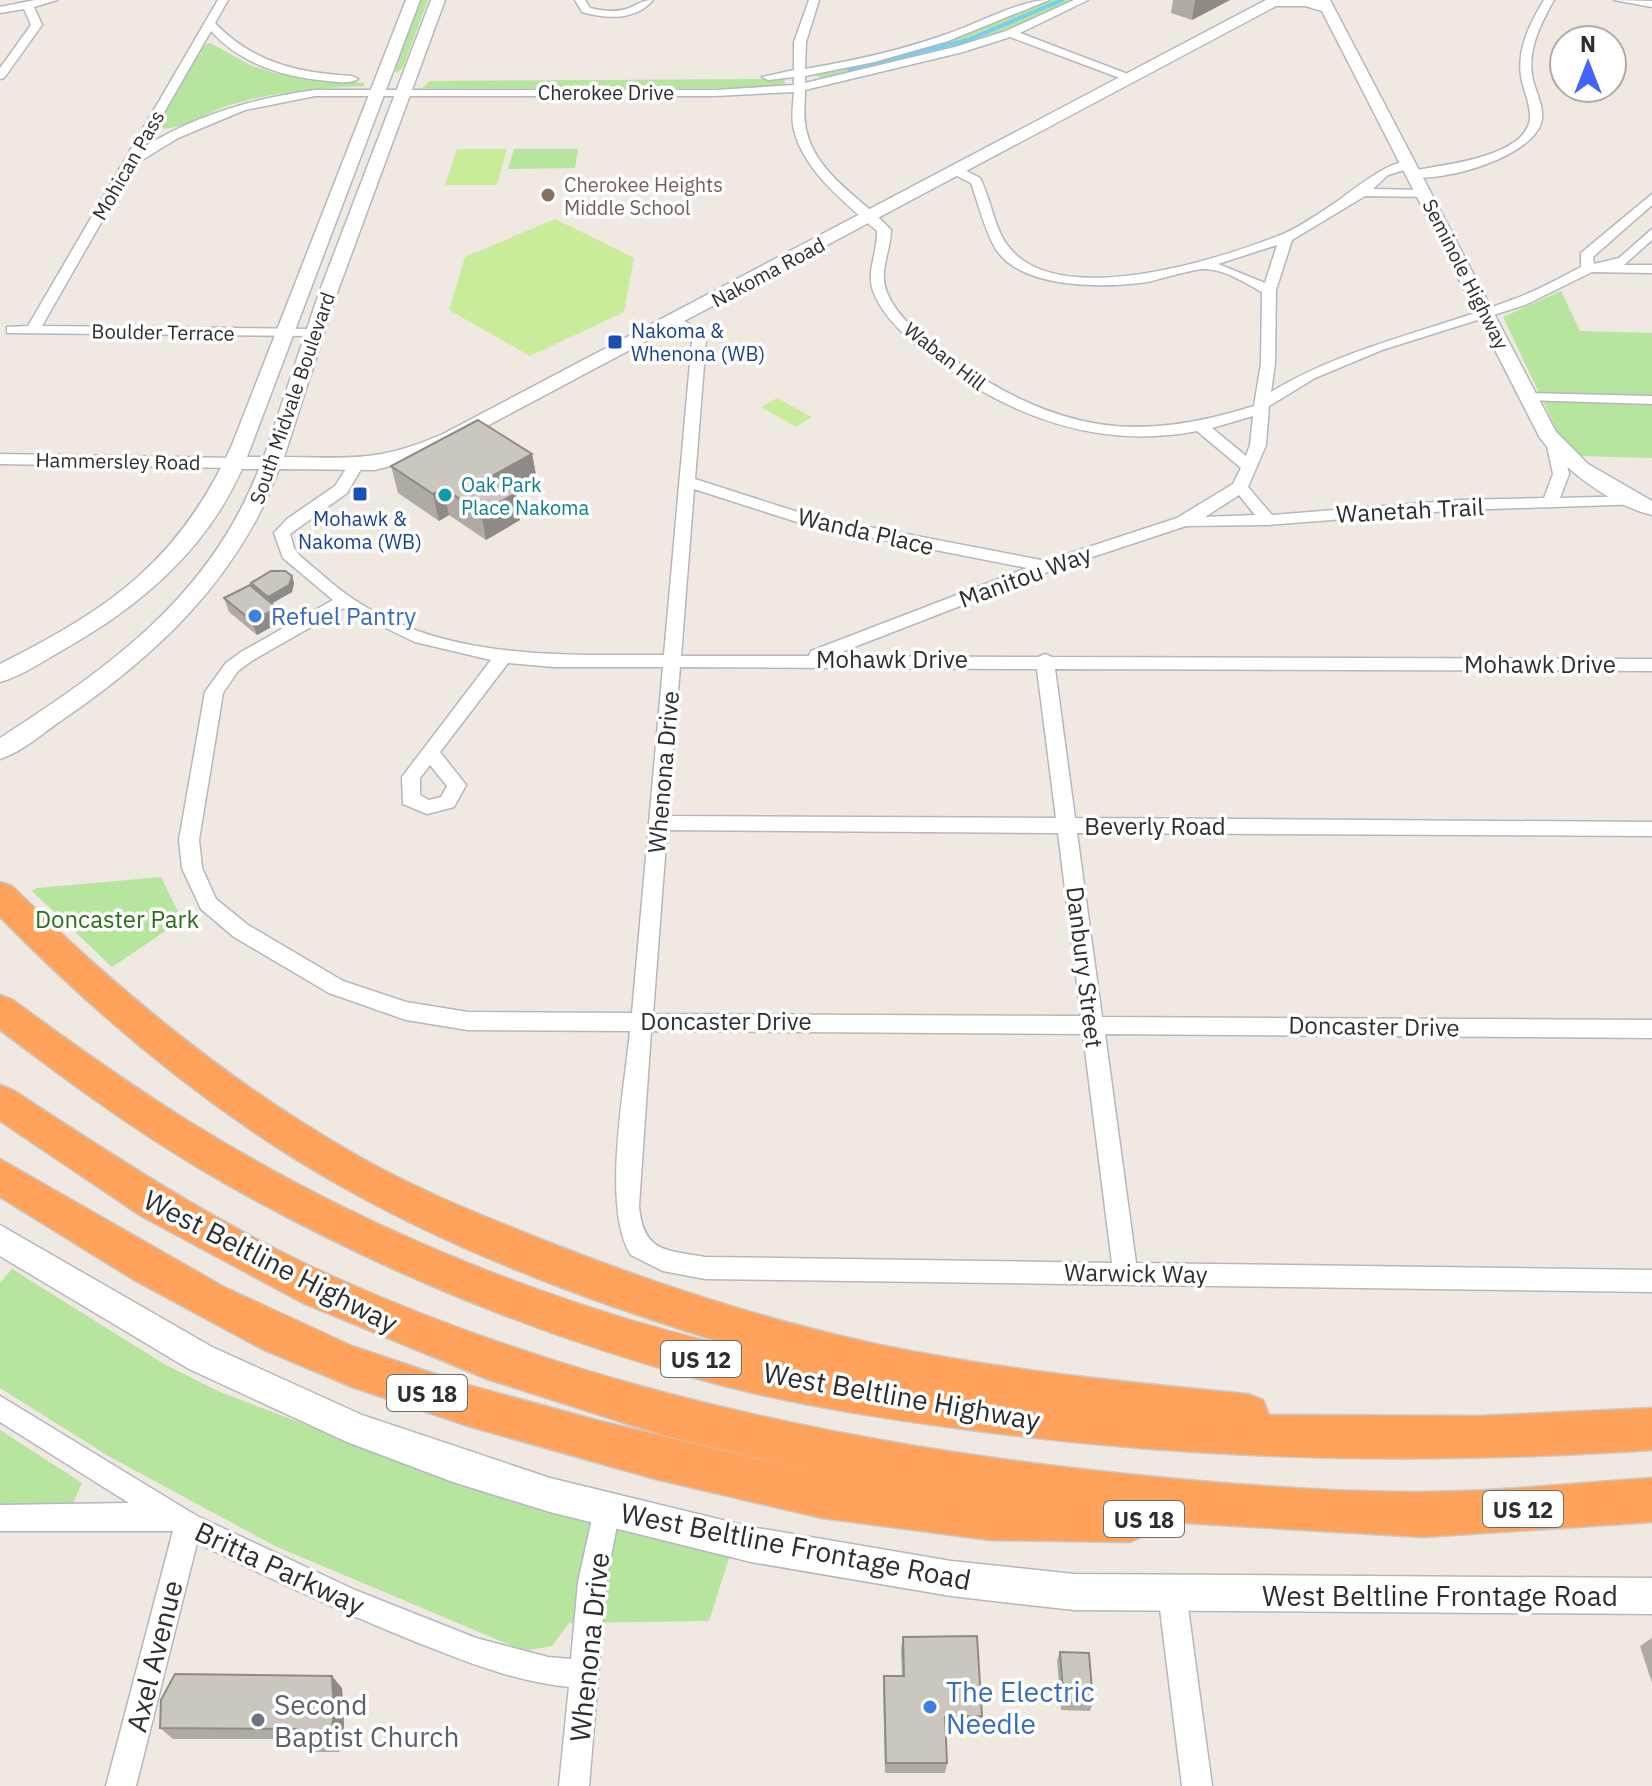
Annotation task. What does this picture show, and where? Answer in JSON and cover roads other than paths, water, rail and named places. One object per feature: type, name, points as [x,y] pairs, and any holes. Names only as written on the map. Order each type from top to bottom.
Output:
[{"type":"highway","points":[[0,895],[15,920],[168,1049],[246,1107],[345,1169],[493,1239],[669,1307],[836,1355],[1028,1391],[1483,1439]]},
{"type":"highway","name":"West Beltline Highway","points":[[0,1010],[153,1119],[297,1201],[466,1278],[623,1335],[704,1360],[909,1401],[1143,1431],[1231,1437],[1483,1439],[1652,1429]]},
{"type":"highway","name":"West Beltline Highway","points":[[0,1101],[152,1203],[280,1271],[436,1341],[619,1405],[795,1448],[1110,1498],[1394,1514],[1652,1500]]},
{"type":"highway","name":"US 18","points":[[0,1176],[102,1239],[240,1317],[305,1346],[452,1401],[676,1463],[878,1504],[989,1517],[1168,1519],[1394,1514]]},
{"type":"main road","name":"South Midvale Boulevard","points":[[0,674],[98,619],[147,583],[193,534],[236,463],[413,0]]},
{"type":"main road","name":"South Midvale Boulevard","points":[[0,750],[76,700],[184,609],[240,534],[271,463],[313,333],[438,0]]},
{"type":"main road","points":[[1274,1],[1326,4]]},
{"type":"main road","name":"Nakoma Road","points":[[236,463],[356,464],[392,461],[450,438],[675,322],[1274,1]]},
{"type":"main road","name":"Seminole Highway","points":[[1326,4],[1555,446],[1584,471],[1644,505]]},
{"type":"main road","name":"West Beltline Frontage Road","points":[[0,1239],[162,1339],[272,1393],[424,1453],[607,1510],[758,1544],[930,1574],[1050,1590],[1652,1596]]},
{"type":"street","points":[[0,10],[52,0]]},
{"type":"street","name":"Mohican Pass","points":[[33,330],[223,0]]},
{"type":"street","points":[[580,0],[586,10],[608,14],[633,10],[648,0]]},
{"type":"street","points":[[814,0],[800,42],[799,126],[812,158],[830,182],[871,216]]},
{"type":"street","name":"Cherokee Drive","points":[[130,162],[170,134],[235,108],[315,93],[380,86],[717,80],[799,74],[958,34],[1044,0]]},
{"type":"street","name":"Cherokee Drive","points":[[407,86],[715,93],[800,88],[959,50],[1010,33],[1083,0]]},
{"type":"street","points":[[957,171],[979,186],[994,231],[1010,258],[1037,273],[1066,280],[1119,282],[1206,265],[1286,238],[1362,192],[1384,172],[1494,157],[1527,137],[1535,124],[1526,74],[1528,48],[1536,23],[1549,0]]},
{"type":"street","points":[[1619,0],[1652,4]]},
{"type":"street","points":[[0,76],[37,25],[28,5]]},
{"type":"street","name":"Cherokee Drive","points":[[210,24],[222,39],[264,66],[380,86]]},
{"type":"street","points":[[1010,33],[1129,78]]},
{"type":"street","points":[[1362,192],[1425,194]]},
{"type":"street","points":[[1588,269],[1586,256],[1652,198]]},
{"type":"street","name":"Waban Hill","points":[[871,216],[885,235],[876,276],[883,299],[916,337],[979,385],[1026,412],[1080,427],[1125,432],[1202,428],[1262,406]]},
{"type":"street","points":[[1262,406],[1310,375],[1377,347],[1520,302],[1588,269],[1624,261],[1652,233]]},
{"type":"street","points":[[1268,520],[1240,487],[1258,445],[1268,364],[1269,290],[1286,238]]},
{"type":"street","points":[[1206,265],[1228,270],[1269,290]]},
{"type":"street","points":[[1588,269],[1652,269]]},
{"type":"street","name":"Whenona Drive","points":[[629,1236],[628,1182],[699,340],[675,322]]},
{"type":"street","name":"Boulder Terrace","points":[[12,330],[313,333]]},
{"type":"street","points":[[1268,364],[1310,375]]},
{"type":"street","points":[[1528,397],[1652,400]]},
{"type":"street","points":[[1202,428],[1248,466]]},
{"type":"street","points":[[1550,503],[1561,474],[1555,446]]},
{"type":"street","name":"Hammersley Road","points":[[0,459],[236,463]]},
{"type":"street","name":"Mohawk Drive","points":[[356,464],[347,486],[336,497],[293,522],[282,533],[286,552],[344,601],[420,638],[503,657],[554,661],[806,659],[1652,665]]},
{"type":"street","name":"Wanda Place","points":[[688,482],[803,519],[1047,566]]},
{"type":"street","name":"Manitou Way","points":[[806,659],[1047,566],[1183,522],[1240,487]]},
{"type":"street","name":"Wanetah Trail","points":[[1183,522],[1268,520],[1409,507],[1550,503],[1644,505]]},
{"type":"street","name":"Doncaster Drive","points":[[344,601],[247,656],[232,667],[214,692],[199,766],[189,840],[192,868],[208,904],[241,931],[336,987],[406,1011],[468,1021],[1652,1029]]},
{"type":"street","points":[[430,752],[503,657]]},
{"type":"street","name":"Danbury Street","points":[[1045,660],[1125,1273]]},
{"type":"street","name":"Beverly Road","points":[[658,823],[1652,829]]},
{"type":"street","name":"Warwick Way","points":[[629,1236],[660,1261],[705,1268],[1652,1281]]},
{"type":"street","name":"Britta Parkway","points":[[0,1408],[179,1521],[348,1601],[476,1652],[548,1671],[584,1674]]},
{"type":"street","name":"Whenona Drive","points":[[574,1786],[592,1582],[607,1510]]},
{"type":"street","points":[[0,1518],[179,1521]]},
{"type":"street","name":"Axel Avenue","points":[[121,1786],[179,1521]]},
{"type":"street","points":[[1172,1593],[1197,1786]]},
{"type":"waterway","points":[[849,69],[968,40],[1062,0]]},
{"type":"place","name":"Cherokee Heights Middle School","points":[[548,195]]},
{"type":"place","name":"Nakoma & Whenona (WB)","points":[[615,342]]},
{"type":"place","name":"Mohawk & Nakoma (WB)","points":[[360,494]]},
{"type":"place","name":"Oak Park Place Nakoma","points":[[445,495]]},
{"type":"place","name":"Refuel Pantry","points":[[255,616]]},
{"type":"place","name":"The Electric Needle","points":[[930,1707]]},
{"type":"place","name":"Second Baptist Church","points":[[258,1720]]},
{"type":"park label","name":"Doncaster Park","points":[[117,919]]}]
